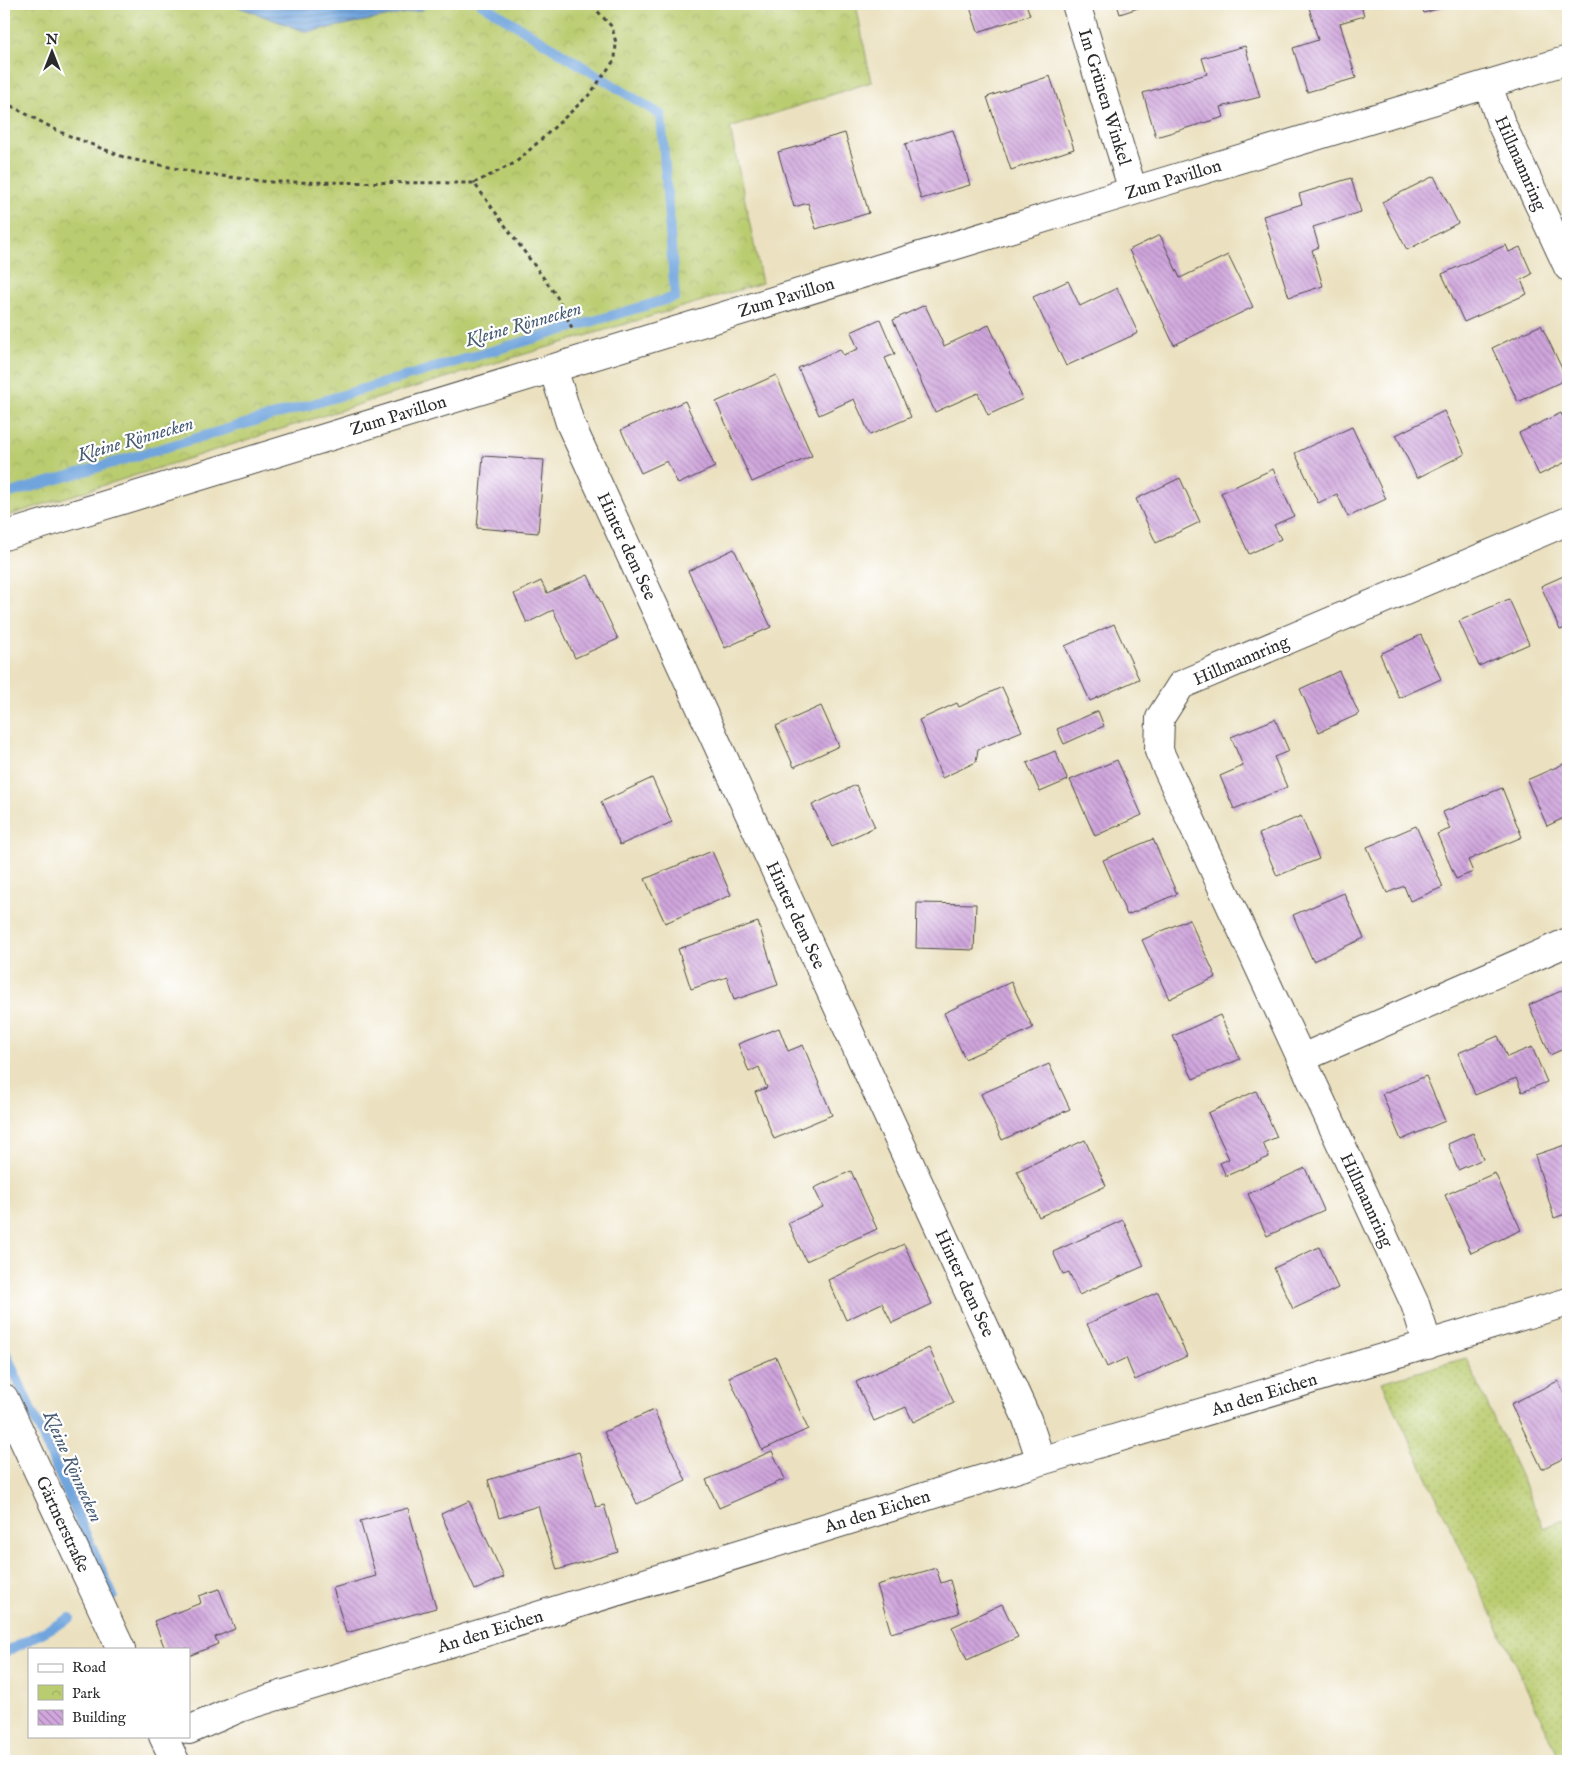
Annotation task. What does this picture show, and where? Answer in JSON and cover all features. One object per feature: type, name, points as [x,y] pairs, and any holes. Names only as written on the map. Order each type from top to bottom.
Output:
[{"type":"street","name":"Im Grünen Winkel","points":[[1076,4],[1133,191]]},
{"type":"street","name":"Zum Pavillon","points":[[4,536],[1568,60]]},
{"type":"street","name":"Hillmannring","points":[[1488,85],[1501,123],[1568,267]]},
{"type":"street","name":"Hinter dem See","points":[[553,368],[570,423],[1027,1419],[1041,1461]]},
{"type":"street","name":"Hillmannring","points":[[1428,1345],[1415,1304],[1159,751],[1160,718],[1181,686],[1568,522]]},
{"type":"street","points":[[1302,1058],[1568,942]]},
{"type":"street","name":"An den Eichen","points":[[190,1733],[242,1708],[1041,1461],[1568,1302]]},
{"type":"street","name":"Gärtnerstraße","points":[[4,1398],[122,1648]]},
{"type":"path","points":[[4,102],[60,132],[126,158],[198,173],[270,182],[474,183],[515,163],[590,94],[615,59],[616,43],[612,27],[591,4]]},
{"type":"path","points":[[474,183],[556,295],[566,312],[574,334]]},
{"type":"green space","points":[[4,4],[856,4],[871,82],[730,128],[762,283],[382,397],[4,517]]},
{"type":"green space","points":[[1466,1358],[1544,1528],[1568,1518],[1568,1761],[1561,1761],[1382,1382]]},
{"type":"water","points":[[230,4],[429,4],[422,10],[307,32]]},
{"type":"building","points":[[969,4],[1026,4],[1030,15],[978,32]]},
{"type":"building","points":[[1117,4],[1150,4],[1120,14]]},
{"type":"building","points":[[1308,4],[1361,4],[1364,16],[1340,23],[1356,78],[1307,92],[1293,48],[1318,40]]},
{"type":"building","points":[[1421,4],[1454,4],[1424,13]]},
{"type":"building","points":[[1245,46],[1260,97],[1221,107],[1224,117],[1156,137],[1143,93],[1207,74],[1202,58]]},
{"type":"building","points":[[1050,76],[1074,149],[1011,170],[987,97]]},
{"type":"building","points":[[953,130],[970,185],[921,199],[905,144]]},
{"type":"building","points":[[845,133],[869,213],[816,229],[808,203],[794,207],[778,152]]},
{"type":"building","points":[[1434,176],[1458,223],[1407,250],[1382,202]]},
{"type":"building","points":[[1351,178],[1361,212],[1313,227],[1319,247],[1312,250],[1323,286],[1289,297],[1263,216],[1302,204],[1299,194]]},
{"type":"building","points":[[1160,235],[1180,278],[1228,255],[1253,307],[1174,345],[1129,250]]},
{"type":"building","points":[[1506,245],[1509,252],[1520,247],[1532,274],[1521,280],[1527,294],[1464,322],[1442,274]]},
{"type":"building","points":[[1068,281],[1080,306],[1117,288],[1138,333],[1066,366],[1033,297]]},
{"type":"building","points":[[925,305],[944,346],[989,325],[1023,399],[988,415],[978,393],[935,412],[893,320]]},
{"type":"building","points":[[880,319],[895,354],[885,358],[911,417],[870,435],[854,399],[819,415],[798,368],[840,349],[843,355],[858,349],[851,332]]},
{"type":"building","points":[[1541,325],[1567,379],[1518,402],[1492,348]]},
{"type":"building","points":[[776,375],[812,456],[752,482],[716,402]]},
{"type":"building","points":[[685,401],[715,467],[678,484],[667,461],[641,473],[621,430]]},
{"type":"building","points":[[1444,411],[1465,454],[1417,478],[1396,435]]},
{"type":"building","points":[[1561,413],[1568,429],[1568,461],[1539,475],[1519,433]]},
{"type":"building","points":[[1352,427],[1386,499],[1348,517],[1337,494],[1318,503],[1295,453]]},
{"type":"building","points":[[483,456],[544,460],[538,533],[477,528]]},
{"type":"building","points":[[1273,469],[1294,516],[1274,525],[1281,539],[1249,554],[1221,493]]},
{"type":"building","points":[[1180,478],[1200,522],[1156,543],[1136,499]]},
{"type":"building","points":[[734,549],[771,627],[725,648],[688,571]]},
{"type":"building","points":[[1568,574],[1568,627],[1560,630],[1541,586]]},
{"type":"building","points":[[588,575],[618,639],[575,658],[553,610],[527,623],[514,594],[541,581],[547,593]]},
{"type":"building","points":[[1509,599],[1529,644],[1479,666],[1459,621]]},
{"type":"building","points":[[1114,624],[1139,679],[1090,701],[1065,646]]},
{"type":"building","points":[[1421,635],[1441,679],[1399,698],[1380,654]]},
{"type":"building","points":[[1339,671],[1359,714],[1319,732],[1300,689]]},
{"type":"building","points":[[1002,687],[1022,731],[978,749],[976,762],[942,778],[919,720],[957,703],[959,707]]},
{"type":"building","points":[[821,706],[839,746],[794,767],[776,726]]},
{"type":"building","points":[[1098,711],[1104,726],[1064,744],[1057,729]]},
{"type":"building","points":[[1275,719],[1289,751],[1274,757],[1287,787],[1234,809],[1220,776],[1243,766],[1231,737]]},
{"type":"building","points":[[1055,751],[1068,780],[1040,792],[1027,763]]},
{"type":"building","points":[[1117,760],[1142,815],[1095,836],[1070,780]]},
{"type":"building","points":[[1568,762],[1568,822],[1566,817],[1547,826],[1527,780]]},
{"type":"building","points":[[652,778],[672,822],[620,845],[601,802]]},
{"type":"building","points":[[856,785],[875,827],[832,847],[812,805]]},
{"type":"building","points":[[1502,788],[1522,837],[1468,860],[1473,872],[1456,879],[1437,834],[1450,829],[1443,812]]},
{"type":"building","points":[[1301,816],[1319,859],[1277,876],[1259,834]]},
{"type":"building","points":[[1416,826],[1443,887],[1410,901],[1404,886],[1387,893],[1367,847]]},
{"type":"building","points":[[1153,839],[1177,894],[1127,915],[1103,860]]},
{"type":"building","points":[[712,851],[731,895],[665,923],[645,879]]},
{"type":"building","points":[[1344,893],[1364,938],[1313,961],[1293,915]]},
{"type":"building","points":[[917,903],[976,904],[974,950],[916,948]]},
{"type":"building","points":[[1189,919],[1216,977],[1169,999],[1142,940]]},
{"type":"building","points":[[758,922],[778,985],[734,1000],[727,977],[691,989],[678,949]]},
{"type":"building","points":[[1011,982],[1033,1028],[965,1059],[944,1013]]},
{"type":"building","points":[[1568,988],[1568,1047],[1550,1055],[1529,1005]]},
{"type":"building","points":[[1220,1015],[1240,1059],[1193,1079],[1173,1036]]},
{"type":"building","points":[[779,1028],[788,1051],[803,1045],[832,1115],[774,1139],[755,1092],[767,1088],[759,1067],[749,1072],[738,1044]]},
{"type":"building","points":[[1498,1036],[1507,1057],[1532,1047],[1547,1082],[1522,1092],[1516,1078],[1475,1095],[1458,1053]]},
{"type":"building","points":[[1049,1064],[1070,1109],[1002,1140],[981,1094]]},
{"type":"building","points":[[1426,1076],[1445,1121],[1401,1140],[1382,1094]]},
{"type":"building","points":[[1256,1091],[1277,1137],[1263,1143],[1269,1157],[1226,1176],[1220,1163],[1229,1159],[1208,1113]]},
{"type":"building","points":[[1473,1133],[1483,1159],[1458,1170],[1448,1144]]},
{"type":"building","points":[[1085,1140],[1106,1186],[1039,1217],[1017,1171]]},
{"type":"building","points":[[1568,1144],[1568,1213],[1554,1218],[1535,1155]]},
{"type":"building","points":[[1305,1168],[1324,1210],[1267,1236],[1248,1194]]},
{"type":"building","points":[[851,1171],[877,1229],[806,1261],[788,1223],[823,1207],[814,1188]]},
{"type":"building","points":[[1495,1173],[1521,1230],[1471,1253],[1445,1195]]},
{"type":"building","points":[[1123,1220],[1144,1266],[1079,1295],[1069,1272],[1063,1274],[1053,1252]]},
{"type":"building","points":[[904,1244],[932,1304],[892,1323],[882,1303],[846,1320],[828,1280]]},
{"type":"building","points":[[1319,1247],[1338,1288],[1293,1309],[1274,1268]]},
{"type":"building","points":[[1158,1292],[1187,1356],[1135,1380],[1126,1358],[1107,1367],[1087,1324]]},
{"type":"building","points":[[929,1348],[954,1403],[913,1422],[906,1407],[874,1421],[856,1382]]},
{"type":"building","points":[[776,1357],[808,1429],[762,1450],[729,1377]]},
{"type":"building","points":[[1558,1381],[1568,1402],[1568,1456],[1542,1469],[1511,1404]]},
{"type":"building","points":[[654,1410],[686,1481],[637,1504],[604,1432]]},
{"type":"building","points":[[772,1451],[785,1479],[719,1508],[706,1480]]},
{"type":"building","points":[[579,1452],[596,1507],[604,1505],[618,1552],[557,1570],[538,1506],[499,1518],[488,1480]]},
{"type":"building","points":[[469,1501],[504,1577],[475,1590],[441,1514]]},
{"type":"building","points":[[408,1508],[436,1608],[346,1633],[333,1588],[376,1576],[360,1521]]},
{"type":"building","points":[[936,1568],[941,1583],[950,1580],[959,1613],[891,1633],[877,1585]]},
{"type":"building","points":[[219,1589],[235,1629],[215,1637],[218,1644],[190,1656],[190,1648],[165,1648],[154,1621],[201,1603],[199,1596]]},
{"type":"building","points":[[1002,1604],[1018,1637],[967,1660],[952,1627]]},
{"type":"waterway","name":"Kleine Rönnecken","points":[[4,495],[675,297],[661,115],[482,4]]},
{"type":"waterway","name":"Kleine Rönnecken","points":[[4,1349],[113,1596]]},
{"type":"waterway","name":"Kleine Rönnecken","points":[[4,1653],[70,1618]]}]
